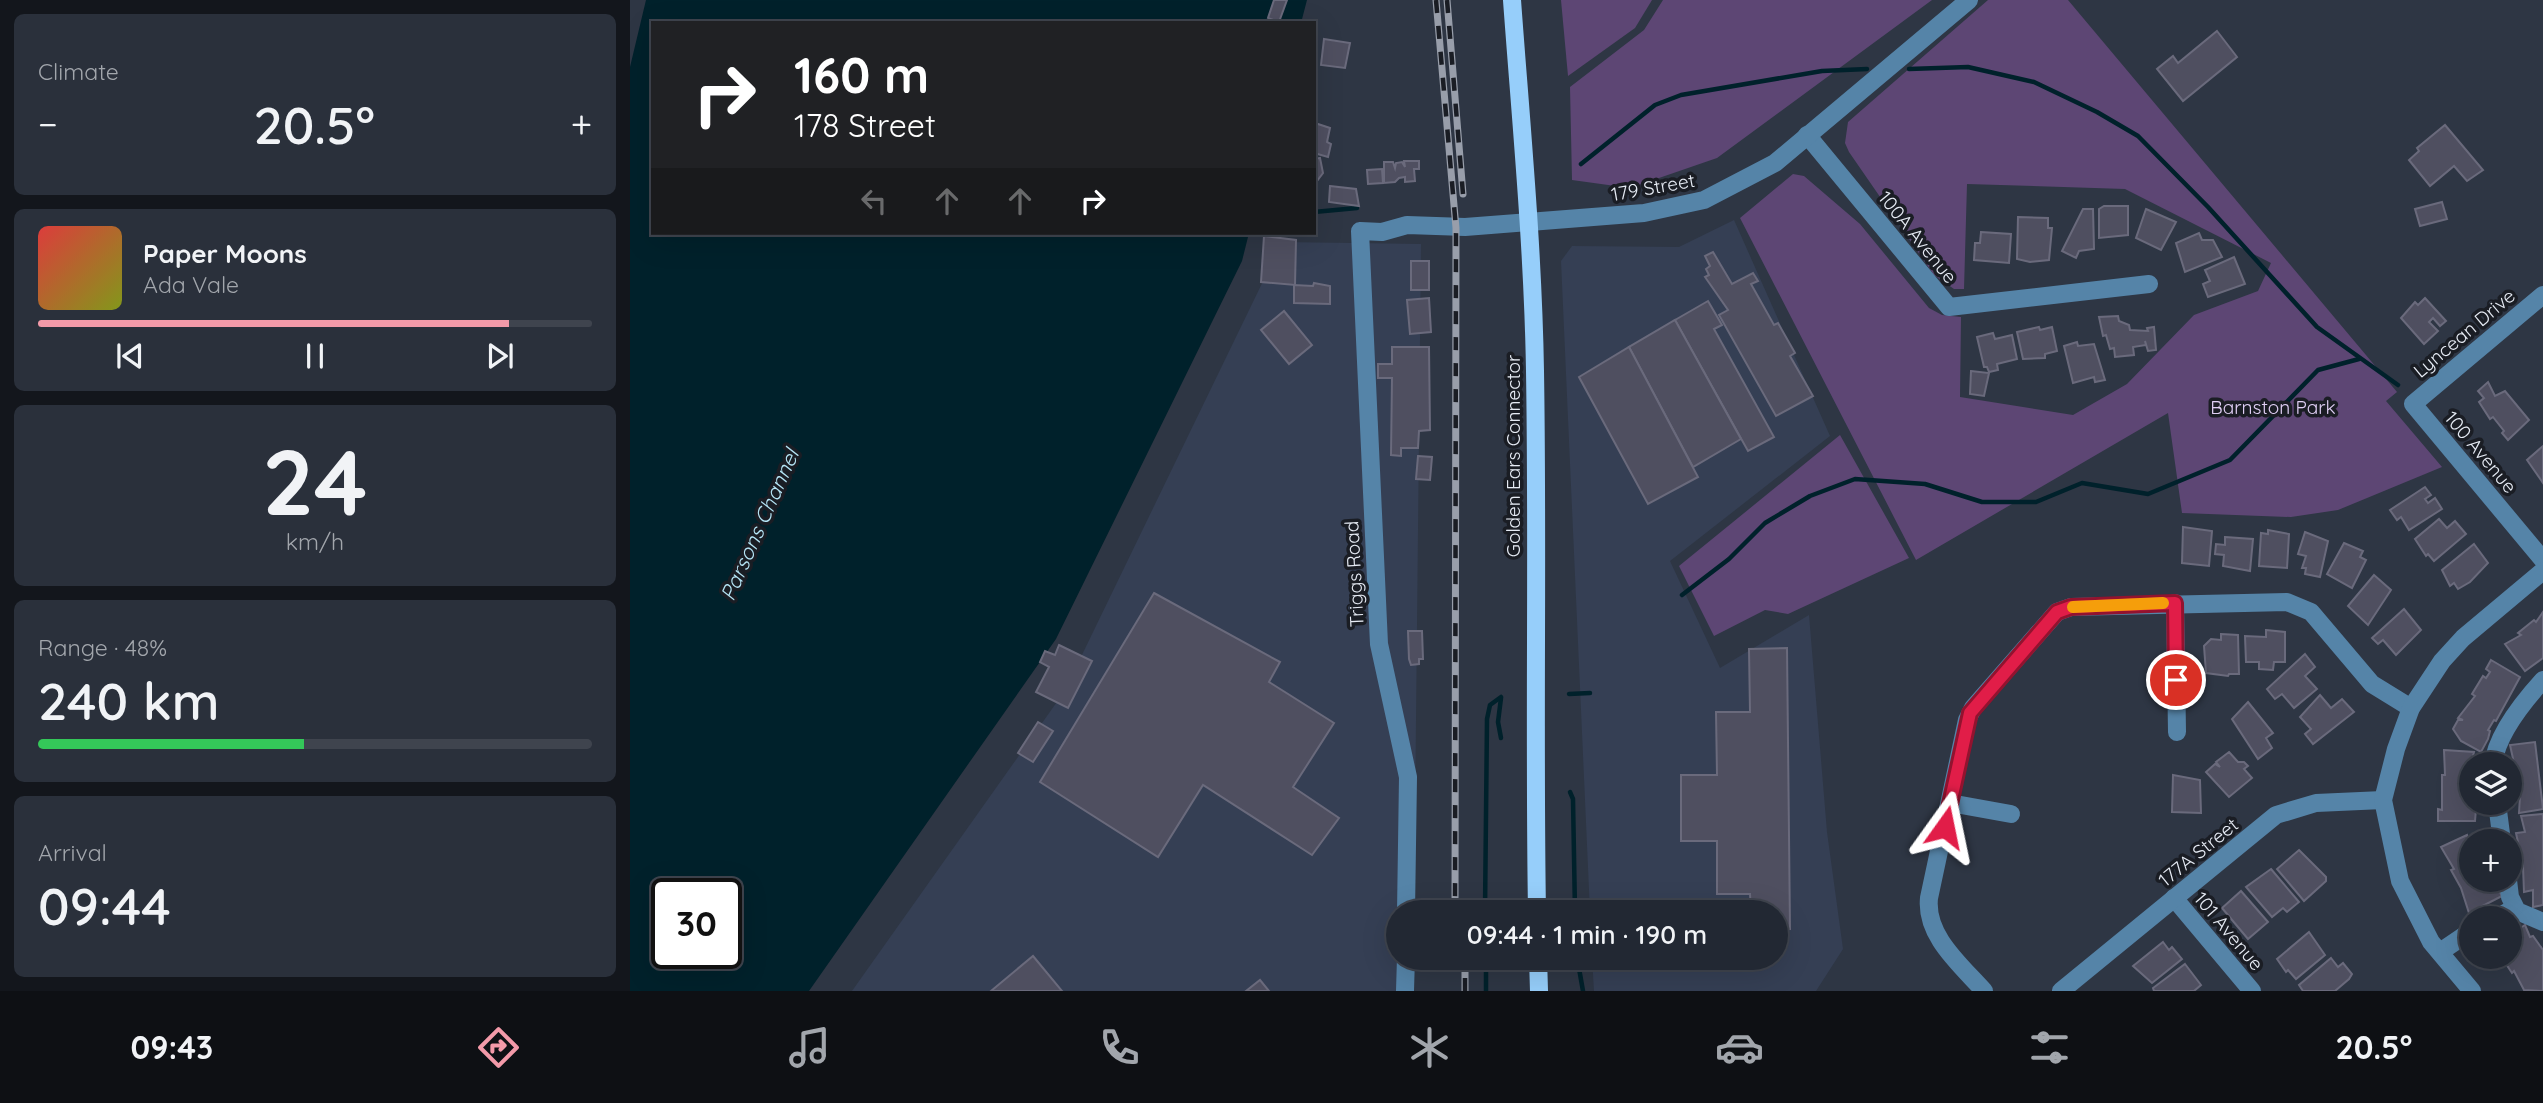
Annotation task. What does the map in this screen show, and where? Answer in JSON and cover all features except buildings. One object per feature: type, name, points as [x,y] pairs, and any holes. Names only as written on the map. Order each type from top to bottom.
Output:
[{"type":"main road","name":"Golden Ears Connector","points":[[1512,0],[1530,222],[1535,370],[1534,750],[1537,900]]},
{"type":"main road","points":[[1538,970],[1539,991]]},
{"type":"street","name":"179 Street","points":[[1360,231],[1382,232],[1407,225],[1456,228],[1644,213],[1704,200],[1775,163],[1969,0]]},
{"type":"street","name":"100A Avenue","points":[[1808,135],[1949,307],[2149,284]]},
{"type":"street","name":"Triggs Road","points":[[1360,231],[1379,644],[1408,777],[1406,900]]},
{"type":"street","name":"Lyncean Drive","points":[[2413,404],[2543,295]]},
{"type":"street","name":"100 Avenue","points":[[2413,404],[2543,560]]},
{"type":"street","points":[[2472,991],[2440,952],[2400,881],[2383,800],[2396,750],[2411,708],[2442,661],[2463,638],[2543,571]]},
{"type":"street","points":[[1984,991],[1942,942],[1929,915],[1970,713],[2050,617],[2071,607],[2287,601],[2311,612],[2372,684],[2411,708]]},
{"type":"street","points":[[2175,603],[2177,732]]},
{"type":"street","points":[[2496,752],[2508,728],[2543,680]]},
{"type":"street","name":"177A Street","points":[[2061,991],[2276,815],[2316,803],[2383,800]]},
{"type":"street","points":[[1950,803],[2011,814]]},
{"type":"street","name":"101 Avenue","points":[[2174,898],[2252,991]]},
{"type":"street","points":[[2522,915],[2543,922]]},
{"type":"street","points":[[2440,952],[2459,939]]},
{"type":"street","points":[[1405,991],[1406,970]]},
{"type":"shaded area","points":[[1734,220],[1830,436],[1670,561],[1720,668],[1809,615],[1827,832],[1843,949],[1816,991],[1594,991],[1593,970],[1788,970],[1788,900],[1589,900],[1561,261],[1572,246],[1679,247]]},
{"type":"shaded area","points":[[1282,242],[1421,244],[1414,900],[1386,900],[1386,970],[1404,970],[1413,991],[852,991],[1064,692]]},
{"type":"green space","points":[[1561,0],[1652,0],[1635,28],[1568,76]]},
{"type":"green space","points":[[1663,0],[1932,0],[1717,158],[1630,188],[1572,180],[1570,87],[1644,30]]},
{"type":"green space","name":"Barnston Park","points":[[1988,0],[2068,0],[2397,392],[2386,401],[2442,467],[2338,510],[2291,517],[2182,513],[2168,413],[1916,560],[1740,218],[1793,174],[1804,176],[1860,224],[1929,308],[1942,315],[1961,317],[1960,397],[2073,415],[2127,384],[2194,315],[2258,291],[2271,263],[2125,189],[1967,184],[1964,289],[1954,289],[1934,275],[1849,152],[1845,143],[1848,122]]},
{"type":"green space","points":[[1840,435],[1909,558],[1788,614],[1765,610],[1714,636],[1679,566]]},
{"type":"water","name":"Parsons Channel","points":[[646,0],[1307,0],[1302,21],[651,21],[651,235],[1248,235],[1242,261],[1056,639],[809,991],[630,991],[630,67]]},
{"type":"waterway","points":[[1909,69],[1968,67],[2034,82],[2097,112],[2138,136],[2208,207],[2317,327],[2398,385]]},
{"type":"waterway","points":[[1581,164],[1655,105],[1681,95],[1822,71],[1867,69]]},
{"type":"waterway","points":[[1316,212],[1357,208]]},
{"type":"waterway","points":[[1682,595],[1729,559],[1765,523],[1810,496],[1855,479],[1925,484],[1982,502],[2036,502],[2082,483],[2148,494],[2230,460],[2318,370],[2359,359]]},
{"type":"waterway","points":[[1569,694],[1590,693]]},
{"type":"waterway","points":[[1485,900],[1487,719],[1490,705],[1501,697]]},
{"type":"waterway","points":[[1501,698],[1498,722],[1501,738]]},
{"type":"waterway","points":[[1570,792],[1573,799],[1575,900]]},
{"type":"waterway","points":[[1486,970],[1486,991]]},
{"type":"waterway","points":[[1579,970],[1583,991]]},
{"type":"railway","points":[[1436,0],[1456,228],[1455,900]]},
{"type":"railway","points":[[1447,0],[1463,194]]},
{"type":"railway","points":[[1465,970],[1465,991]]},
{"type":"slow traffic","points":[[2073,607],[2163,603]]},
{"type":"route","points":[[1945,827],[1970,713],[2057,612],[2071,607],[2175,603],[2176,680]]}]
